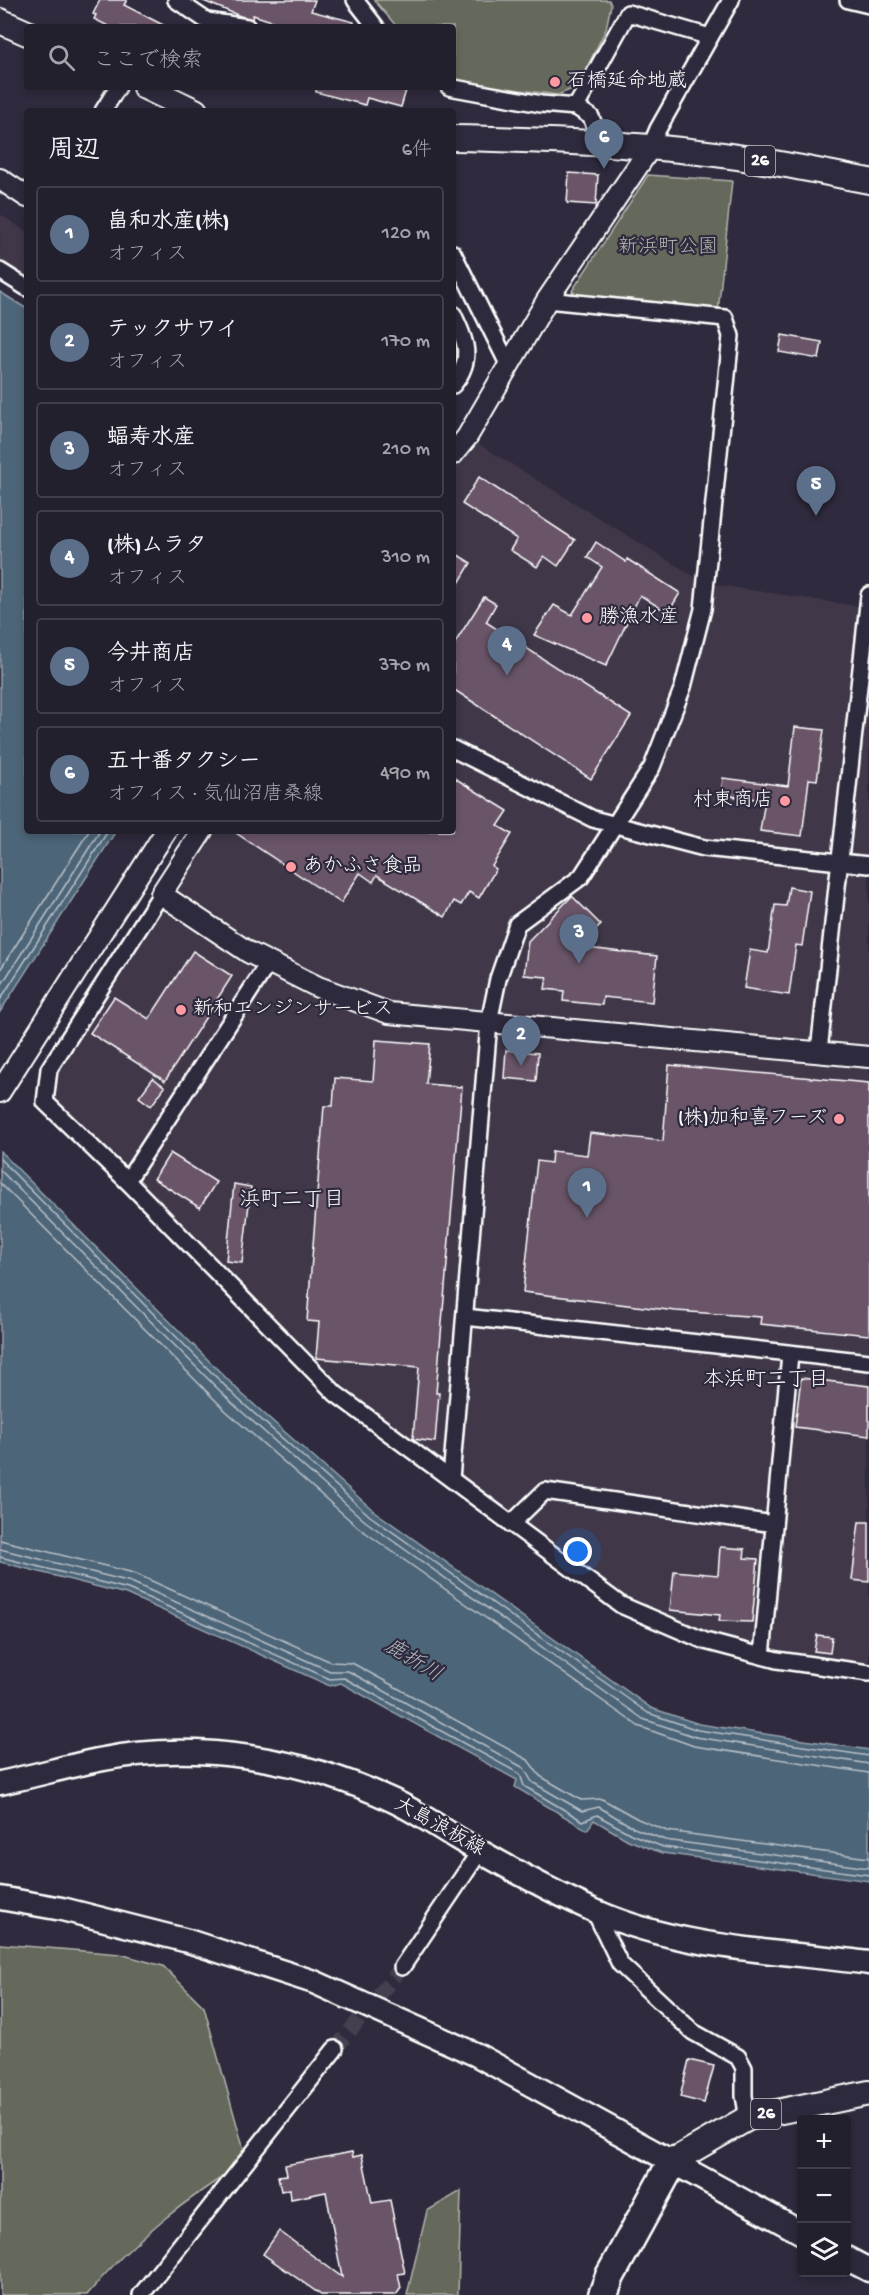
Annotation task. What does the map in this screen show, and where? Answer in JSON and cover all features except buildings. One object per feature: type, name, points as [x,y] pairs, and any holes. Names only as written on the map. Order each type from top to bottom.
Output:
[{"type":"highway","points":[[603,2295],[610,2276],[674,2161]]},
{"type":"main road","points":[[0,21],[24,32]]},
{"type":"main road","points":[[151,90],[189,108]]},
{"type":"main road","name":"26","points":[[456,138],[650,148],[755,160],[869,181]]},
{"type":"main road","name":"大島浪板線","points":[[0,1783],[99,1760],[160,1753],[216,1753],[259,1759],[338,1778],[394,1801],[480,1851],[595,1912],[647,1930],[709,1944],[869,1963]]},
{"type":"main road","points":[[0,1898],[62,1909],[188,1941],[314,1982],[477,2055],[674,2161],[797,2231]]},
{"type":"main road","name":"26","points":[[674,2161],[747,2118],[869,2093]]},
{"type":"main road","points":[[851,2261],[869,2270]]},
{"type":"street","points":[[176,0],[207,21],[227,24]]},
{"type":"street","points":[[355,0],[374,24]]},
{"type":"street","points":[[456,450],[547,300],[650,148],[657,129],[732,0]]},
{"type":"street","points":[[848,0],[869,5]]},
{"type":"street","points":[[576,107],[628,14],[710,37]]},
{"type":"street","points":[[456,88],[541,104],[576,107],[591,117],[602,145]]},
{"type":"street","points":[[105,108],[116,90]]},
{"type":"street","points":[[0,179],[24,195]]},
{"type":"street","points":[[456,259],[508,364]]},
{"type":"street","points":[[0,271],[24,286]]},
{"type":"street","points":[[451,1479],[489,1022],[498,979],[517,924],[581,877],[652,767],[683,687],[703,609],[731,336],[725,318],[547,300]]},
{"type":"street","points":[[456,320],[465,340],[467,358],[456,382]]},
{"type":"street","points":[[819,1051],[869,595]]},
{"type":"street","points":[[456,750],[593,819],[704,848],[869,865]]},
{"type":"street","points":[[0,1092],[164,834]]},
{"type":"street","points":[[200,834],[49,1069],[45,1102],[127,1181],[336,1394],[621,1605],[705,1641],[762,1656],[869,1673]]},
{"type":"street","points":[[161,894],[248,952],[318,987],[389,1012],[869,1057]]},
{"type":"street","points":[[127,1181],[269,962]]},
{"type":"street","points":[[465,1317],[869,1362]]},
{"type":"street","points":[[762,1656],[790,1354]]},
{"type":"street","points":[[512,1524],[545,1491],[774,1524]]},
{"type":"street","points":[[402,1967],[480,1851]]},
{"type":"street","points":[[595,1912],[620,1964],[693,2032],[738,2057],[744,2068],[747,2118]]},
{"type":"street","points":[[141,2295],[335,2049]]},
{"type":"shaded area","points":[[0,214],[24,230],[24,297],[0,282]]},
{"type":"shaded area","points":[[467,437],[705,583],[869,608],[869,1664],[762,1656],[629,1619],[409,1448],[45,1102],[49,1069],[200,834],[456,834],[456,452]]},
{"type":"green space","points":[[374,0],[609,0],[611,5],[606,29],[577,87],[558,95],[456,81],[456,24],[394,24]]},
{"type":"green space","name":"新浜町公園","points":[[648,175],[732,181],[718,312],[579,299],[572,291]]},
{"type":"green space","points":[[0,1944],[120,1954],[163,1966],[204,2007],[247,2161],[161,2221],[123,2256],[87,2295],[0,2295]]},
{"type":"green space","points":[[461,2191],[458,2295],[407,2295],[427,2211]]},
{"type":"water","points":[[0,292],[24,307],[24,834],[114,834],[0,1012]]},
{"type":"water","name":"鹿折川","points":[[0,1151],[242,1394],[374,1511],[651,1708],[699,1724],[869,1750],[869,1881],[662,1853],[628,1840],[594,1820],[587,1830],[515,1787],[517,1780],[341,1683],[330,1686],[126,1594],[0,1562]]},
{"type":"tunnel","points":[[335,2049],[402,1967]]},
{"type":"place","name":"石橋延命地蔵","points":[[555,82]]},
{"type":"place","name":"五十番タクシー","points":[[604,169]]},
{"type":"place","name":"今井商店","points":[[816,516]]},
{"type":"place","name":"勝漁水産","points":[[587,618]]},
{"type":"place","name":"(株)ムラタ","points":[[507,676]]},
{"type":"place","name":"村東商店","points":[[785,801]]},
{"type":"place","name":"あかふさ食品","points":[[291,867]]},
{"type":"place","name":"蝠寿水産","points":[[579,964]]},
{"type":"place","name":"新和エンジンサービス","points":[[181,1010]]},
{"type":"place","name":"テックサワイ","points":[[521,1066]]},
{"type":"place","name":"(株)加和喜フーズ","points":[[839,1119]]},
{"type":"place","name":"畠和水産(株)","points":[[587,1218]]},
{"type":"district","name":"浜町二丁目","points":[[292,1201]]},
{"type":"district","name":"本浜町二丁目","points":[[766,1381]]}]
